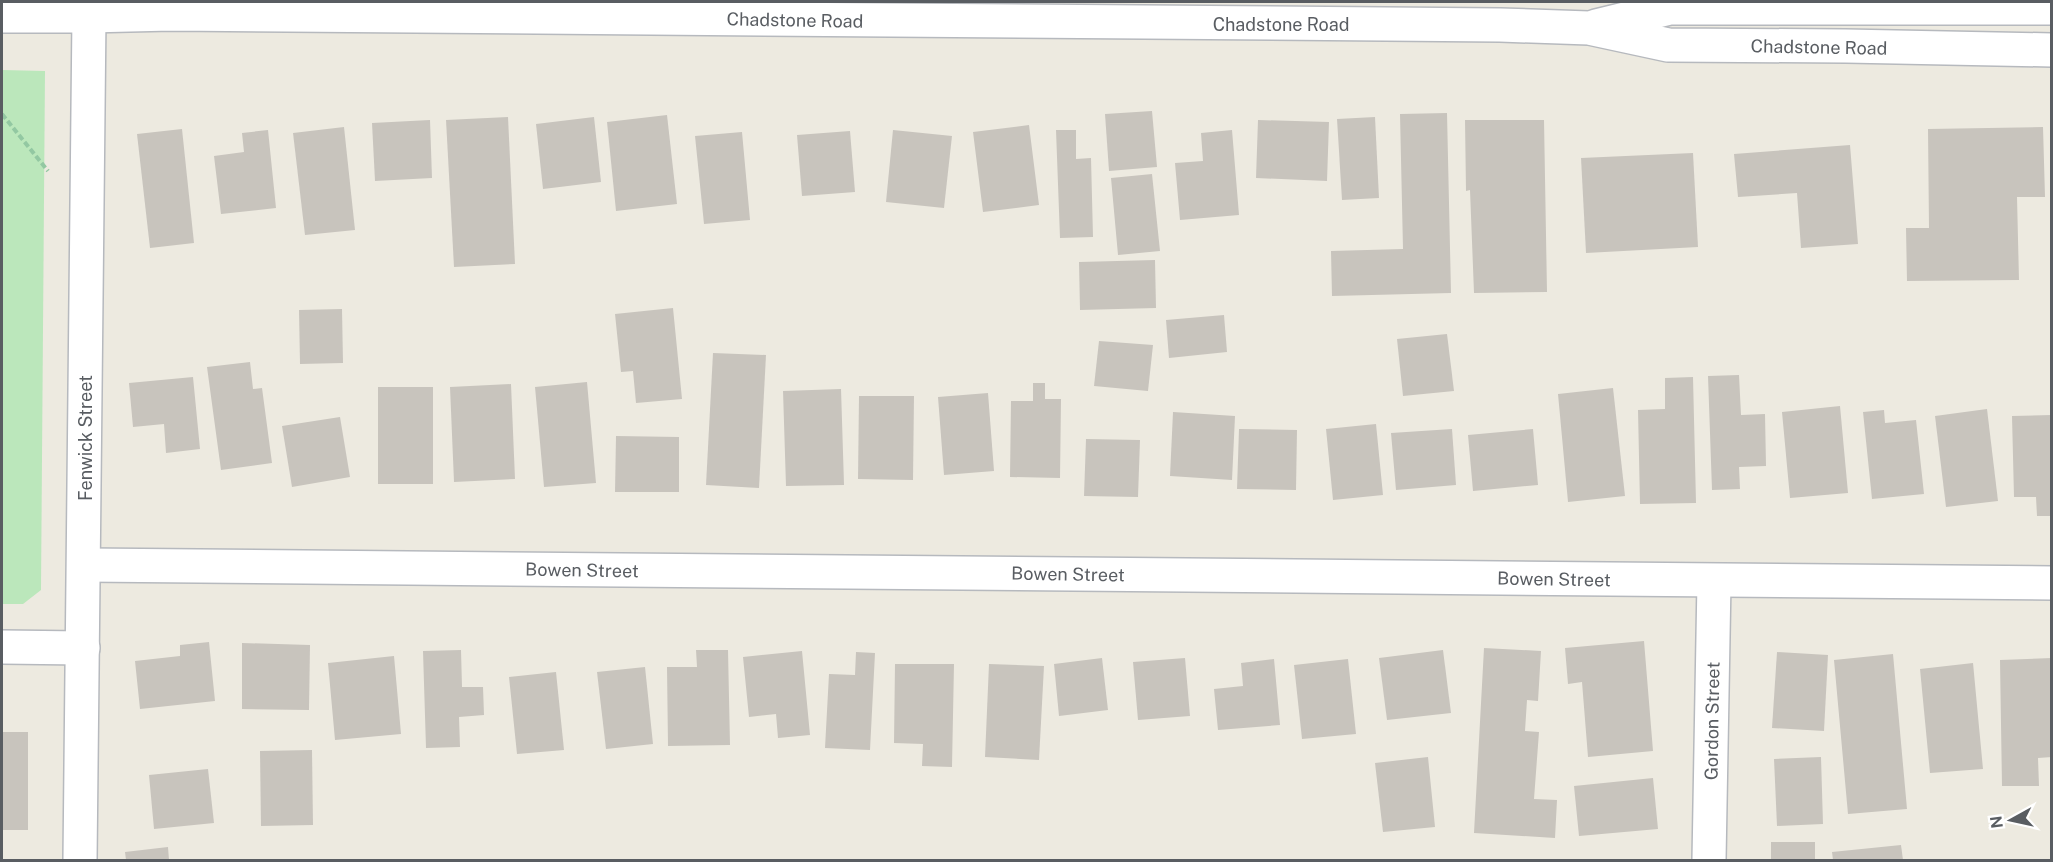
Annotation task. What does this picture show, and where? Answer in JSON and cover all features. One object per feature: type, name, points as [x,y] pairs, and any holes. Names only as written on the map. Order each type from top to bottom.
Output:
[{"type":"street","points":[[1802,47],[1803,5]]},
{"type":"street","points":[[1845,5],[1846,46]]},
{"type":"street","name":"Chadstone Road","points":[[1589,28],[1670,8],[1942,5],[2052,8]]},
{"type":"street","name":"Chadstone Road","points":[[2,16],[984,12],[1500,13],[1589,28],[1668,45],[2052,50]]},
{"type":"street","name":"Fenwick Street","points":[[80,861],[89,16]]},
{"type":"street","name":"Bowen Street","points":[[84,565],[2052,583]]},
{"type":"street","name":"Gordon Street","points":[[1709,861],[1714,581]]},
{"type":"street","points":[[2,647],[83,648]]},
{"type":"path","points":[[2,114],[48,171]]},
{"type":"green space","points":[[2,70],[45,71],[41,590],[23,604],[2,604]]},
{"type":"building","points":[[1152,111],[1157,167],[1109,171],[1105,114]]},
{"type":"building","points":[[1447,113],[1451,293],[1332,296],[1331,251],[1403,249],[1400,114]]},
{"type":"building","points":[[667,115],[677,204],[616,211],[607,122]]},
{"type":"building","points":[[508,117],[515,264],[454,267],[446,120]]},
{"type":"building","points":[[594,117],[601,182],[543,189],[536,124]]},
{"type":"building","points":[[1375,117],[1379,198],[1342,200],[1337,119]]},
{"type":"building","points":[[430,120],[432,178],[375,181],[372,123]]},
{"type":"building","points":[[1258,120],[1329,122],[1327,181],[1256,178]]},
{"type":"building","points":[[1465,120],[1544,120],[1547,292],[1474,293],[1470,190],[1466,191]]},
{"type":"building","points":[[1029,125],[1039,205],[983,212],[973,132]]},
{"type":"building","points":[[344,127],[355,230],[305,235],[293,133]]},
{"type":"building","points":[[2043,127],[2045,197],[2017,197],[2019,280],[1907,281],[1906,228],[1929,228],[1928,129]]},
{"type":"building","points":[[182,129],[194,243],[150,248],[137,134]]},
{"type":"building","points":[[268,130],[276,208],[221,214],[214,156],[244,152],[242,133]]},
{"type":"building","points":[[893,130],[952,136],[944,208],[886,202]]},
{"type":"building","points":[[1056,130],[1076,130],[1076,159],[1091,158],[1093,237],[1060,238]]},
{"type":"building","points":[[1232,130],[1239,215],[1180,220],[1175,163],[1203,161],[1201,133]]},
{"type":"building","points":[[850,131],[855,192],[802,196],[797,135]]},
{"type":"building","points":[[742,132],[750,220],[704,224],[695,136]]},
{"type":"building","points":[[1850,145],[1858,244],[1801,248],[1797,193],[1738,197],[1734,154]]},
{"type":"building","points":[[1693,153],[1698,247],[1586,253],[1581,158]]},
{"type":"building","points":[[1152,174],[1160,251],[1118,255],[1111,178]]},
{"type":"building","points":[[1155,260],[1156,308],[1080,310],[1079,262]]},
{"type":"building","points":[[673,308],[682,399],[636,403],[633,371],[621,372],[615,314]]},
{"type":"building","points":[[342,309],[343,363],[300,364],[299,310]]},
{"type":"building","points":[[1224,315],[1227,352],[1169,358],[1166,320]]},
{"type":"building","points":[[1447,334],[1454,391],[1403,396],[1397,339]]},
{"type":"building","points":[[1099,341],[1153,345],[1148,391],[1094,386]]},
{"type":"building","points":[[713,353],[766,355],[759,488],[706,485]]},
{"type":"building","points":[[250,362],[253,389],[262,388],[272,463],[221,470],[207,367]]},
{"type":"building","points":[[1739,375],[1741,415],[1765,414],[1766,466],[1739,467],[1740,489],[1712,490],[1708,376]]},
{"type":"building","points":[[193,377],[200,449],[166,453],[164,424],[133,427],[129,383]]},
{"type":"building","points":[[1693,377],[1696,503],[1640,504],[1638,410],[1665,409],[1665,378]]},
{"type":"building","points":[[587,382],[596,483],[544,487],[535,387]]},
{"type":"building","points":[[1033,383],[1045,383],[1045,399],[1061,399],[1060,478],[1010,477],[1011,401],[1033,401]]},
{"type":"building","points":[[511,384],[515,479],[454,482],[450,387]]},
{"type":"building","points":[[378,387],[433,387],[433,484],[378,484]]},
{"type":"building","points":[[1613,388],[1625,496],[1568,502],[1558,394]]},
{"type":"building","points":[[841,389],[844,485],[786,486],[783,391]]},
{"type":"building","points":[[988,393],[994,471],[944,475],[938,397]]},
{"type":"building","points":[[859,396],[914,396],[913,480],[858,479]]},
{"type":"building","points":[[1840,406],[1848,493],[1790,498],[1782,412]]},
{"type":"building","points":[[1987,409],[1998,501],[1946,507],[1935,416]]},
{"type":"building","points":[[1884,410],[1885,423],[1916,420],[1924,494],[1872,499],[1863,412]]},
{"type":"building","points":[[1173,412],[1235,416],[1232,480],[1170,476]]},
{"type":"building","points":[[2052,415],[2052,516],[2037,516],[2036,497],[2014,497],[2012,416]]},
{"type":"building","points":[[340,417],[350,477],[292,487],[282,426]]},
{"type":"building","points":[[1376,424],[1383,495],[1333,500],[1326,429]]},
{"type":"building","points":[[1239,429],[1297,430],[1296,490],[1237,489]]},
{"type":"building","points":[[1452,429],[1456,485],[1396,490],[1391,433]]},
{"type":"building","points":[[1533,429],[1538,485],[1473,491],[1468,435]]},
{"type":"building","points":[[616,436],[679,437],[679,492],[615,492]]},
{"type":"building","points":[[1086,439],[1140,440],[1138,497],[1084,496]]},
{"type":"building","points":[[1644,641],[1653,751],[1588,757],[1582,682],[1568,684],[1565,648]]},
{"type":"building","points":[[209,642],[215,701],[140,709],[135,661],[180,656],[180,645]]},
{"type":"building","points":[[242,643],[310,645],[309,710],[242,709]]},
{"type":"building","points":[[1484,648],[1541,651],[1538,701],[1527,700],[1525,731],[1539,732],[1534,799],[1557,800],[1555,838],[1474,833]]},
{"type":"building","points":[[461,650],[462,687],[483,687],[484,715],[459,717],[460,747],[426,748],[423,651]]},
{"type":"building","points":[[696,650],[728,650],[730,745],[668,746],[667,667],[697,667]]},
{"type":"building","points":[[1443,650],[1451,713],[1387,720],[1379,658]]},
{"type":"building","points":[[802,651],[810,735],[778,738],[776,714],[749,717],[743,657]]},
{"type":"building","points":[[856,652],[875,653],[870,750],[825,748],[829,674],[855,675]]},
{"type":"building","points":[[1777,652],[1828,655],[1824,731],[1772,728]]},
{"type":"building","points":[[1893,654],[1907,809],[1848,814],[1834,660]]},
{"type":"building","points":[[394,656],[401,734],[335,740],[328,663]]},
{"type":"building","points":[[1102,658],[1108,710],[1059,716],[1054,664]]},
{"type":"building","points":[[1185,658],[1190,716],[1138,720],[1133,662]]},
{"type":"building","points":[[2052,658],[2052,757],[2038,758],[2039,786],[2002,786],[2000,660]]},
{"type":"building","points":[[1274,659],[1280,725],[1218,730],[1214,689],[1243,686],[1241,663]]},
{"type":"building","points":[[1348,659],[1356,734],[1302,739],[1294,665]]},
{"type":"building","points":[[1973,663],[1983,769],[1930,773],[1920,669]]},
{"type":"building","points":[[895,664],[954,664],[952,767],[922,766],[923,744],[894,743]]},
{"type":"building","points":[[989,664],[1044,666],[1039,760],[985,757]]},
{"type":"building","points":[[645,667],[653,744],[606,749],[597,672]]},
{"type":"building","points":[[556,672],[564,750],[517,754],[509,677]]},
{"type":"building","points":[[2,732],[28,732],[28,830],[2,830]]},
{"type":"building","points":[[312,750],[313,825],[261,826],[260,751]]},
{"type":"building","points":[[1428,757],[1435,827],[1383,832],[1375,763]]},
{"type":"building","points":[[1821,757],[1823,824],[1777,826],[1774,759]]},
{"type":"building","points":[[208,769],[214,823],[154,829],[149,775]]},
{"type":"building","points":[[1653,778],[1658,829],[1579,836],[1574,786]]},
{"type":"building","points":[[1771,842],[1815,842],[1815,860],[1771,860]]},
{"type":"building","points":[[1901,845],[1903,860],[1833,860],[1832,852]]},
{"type":"building","points":[[168,847],[169,860],[126,860],[125,852]]}]
